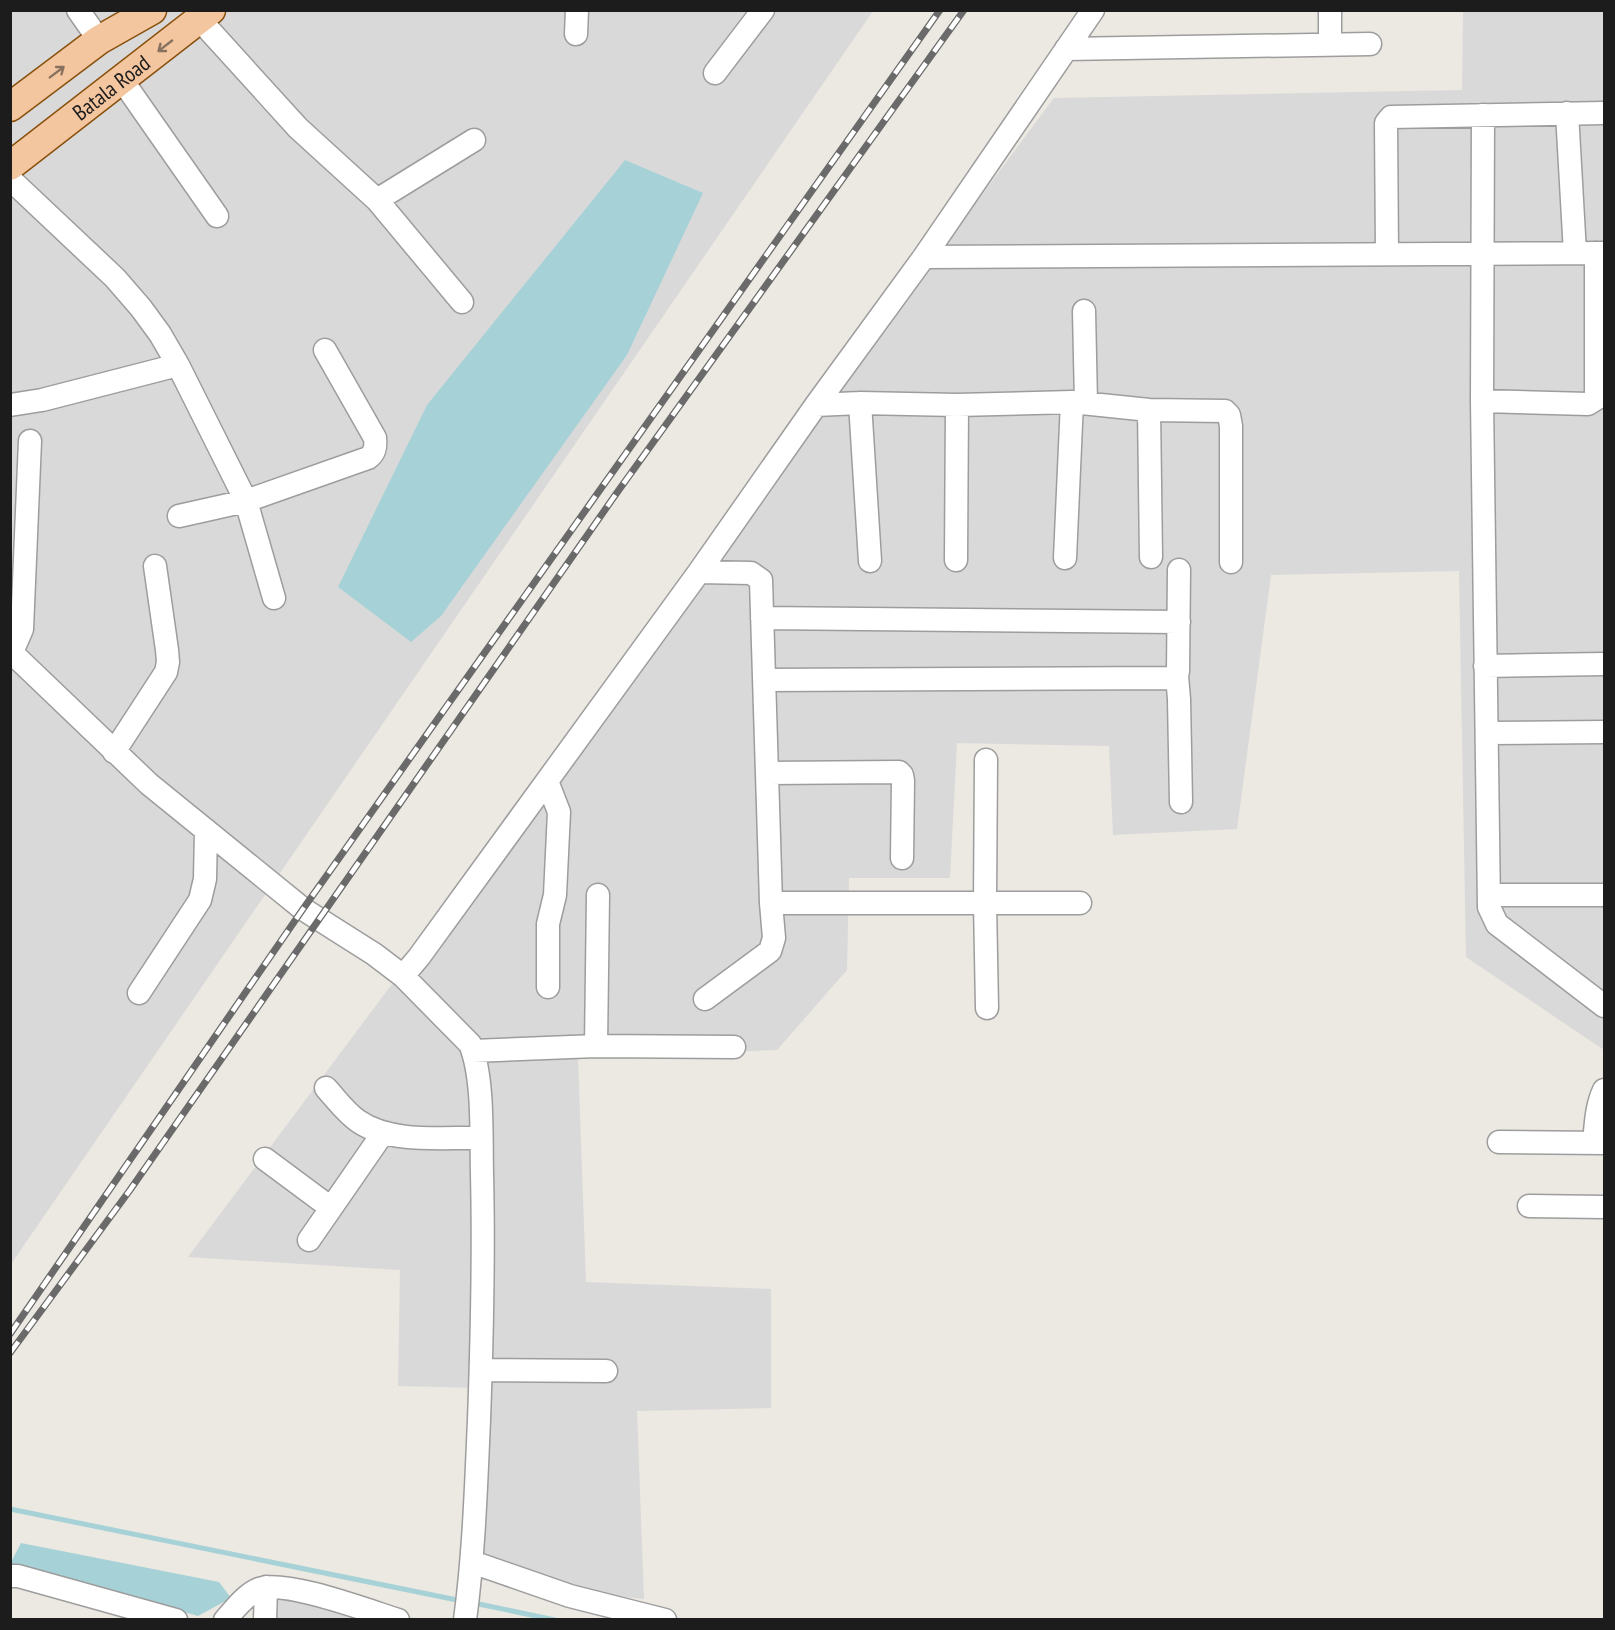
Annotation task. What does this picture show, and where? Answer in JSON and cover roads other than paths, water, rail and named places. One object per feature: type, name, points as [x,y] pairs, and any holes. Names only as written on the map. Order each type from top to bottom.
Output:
[{"type":"main road","name":"Batala Road","points":[[10,107],[99,40],[148,12]]},
{"type":"main road","name":"Batala Road","points":[[10,166],[206,15]]},
{"type":"street","points":[[78,10],[99,40]]},
{"type":"street","points":[[576,34],[577,10]]},
{"type":"street","points":[[715,73],[763,10]]},
{"type":"street","points":[[403,976],[699,572],[816,405],[924,257],[1093,10]]},
{"type":"street","points":[[1330,10],[1330,44]]},
{"type":"street","points":[[206,15],[298,128],[377,200],[462,302]]},
{"type":"street","points":[[1066,49],[1370,44]]},
{"type":"street","points":[[122,80],[217,216]]},
{"type":"street","points":[[1482,401],[1588,404],[1596,399],[1592,253],[1567,113]]},
{"type":"street","points":[[1388,254],[1388,120],[1396,115],[1605,113]]},
{"type":"street","points":[[1484,115],[1482,401],[1489,907],[1497,924],[1605,1006]]},
{"type":"street","points":[[377,200],[474,140]]},
{"type":"street","points":[[10,179],[115,278],[153,326],[178,365],[246,501],[274,598]]},
{"type":"street","points":[[924,257],[1592,253]]},
{"type":"street","points":[[1065,558],[1079,403],[1084,311]]},
{"type":"street","points":[[179,516],[246,501],[368,458],[373,454],[376,446],[375,438],[325,350]]},
{"type":"street","points":[[10,405],[42,400],[178,365]]},
{"type":"street","points":[[860,403],[870,561]]},
{"type":"street","points":[[816,405],[1079,403],[1149,410],[1225,411],[1229,415],[1232,426],[1231,562]]},
{"type":"street","points":[[956,560],[957,405]]},
{"type":"street","points":[[1149,410],[1151,557]]},
{"type":"street","points":[[30,441],[22,629],[11,651],[149,784],[303,909],[374,954],[403,976],[465,1036],[473,1051],[479,1088],[483,1227],[481,1370],[471,1572],[466,1612]]},
{"type":"street","points":[[114,752],[166,672],[167,650],[155,566]]},
{"type":"street","points":[[1179,570],[1178,672],[1176,676],[1179,699],[1180,802]]},
{"type":"street","points":[[699,572],[751,573],[761,579],[774,938],[770,951],[705,999]]},
{"type":"street","points":[[762,618],[1179,622]]},
{"type":"street","points":[[1485,666],[1605,664]]},
{"type":"street","points":[[765,680],[1168,679],[1176,676]]},
{"type":"street","points":[[1488,733],[1605,732]]},
{"type":"street","points":[[986,760],[987,1008]]},
{"type":"street","points":[[767,773],[899,772],[903,781],[902,858]]},
{"type":"street","points":[[547,781],[559,812],[555,895],[548,924],[548,987]]},
{"type":"street","points":[[139,993],[200,900],[206,879],[206,830]]},
{"type":"street","points":[[1489,896],[1605,895]]},
{"type":"street","points":[[596,1046],[598,896]]},
{"type":"street","points":[[771,903],[1080,903]]},
{"type":"street","points":[[473,1051],[596,1046],[734,1047]]},
{"type":"street","points":[[326,1088],[356,1120],[383,1133],[409,1137],[481,1138]]},
{"type":"street","points":[[1499,1142],[1599,1142],[1597,1113],[1605,1090]]},
{"type":"street","points":[[309,1240],[383,1133]]},
{"type":"street","points":[[264,1159],[331,1208]]},
{"type":"street","points":[[1529,1206],[1605,1207]]},
{"type":"street","points":[[481,1370],[606,1371]]},
{"type":"street","points":[[471,1572],[665,1620]]},
{"type":"street","points":[[10,1576],[29,1579],[176,1620]]},
{"type":"street","points":[[265,1620],[266,1587]]},
{"type":"street","points":[[225,1620],[252,1593],[266,1587],[282,1587],[300,1591],[398,1620]]},
{"type":"water","points":[[625,160],[703,193],[627,355],[441,616],[411,642],[338,587],[427,405]]},
{"type":"water","points":[[21,1543],[219,1582],[231,1598],[198,1616],[10,1564]]},
{"type":"waterway","points":[[10,1509],[462,1601]]},
{"type":"waterway","points":[[474,1603],[555,1620]]},
{"type":"railway","points":[[10,1334],[303,909],[940,10]]},
{"type":"railway","points":[[10,1353],[130,1190],[616,494],[964,10]]}]
